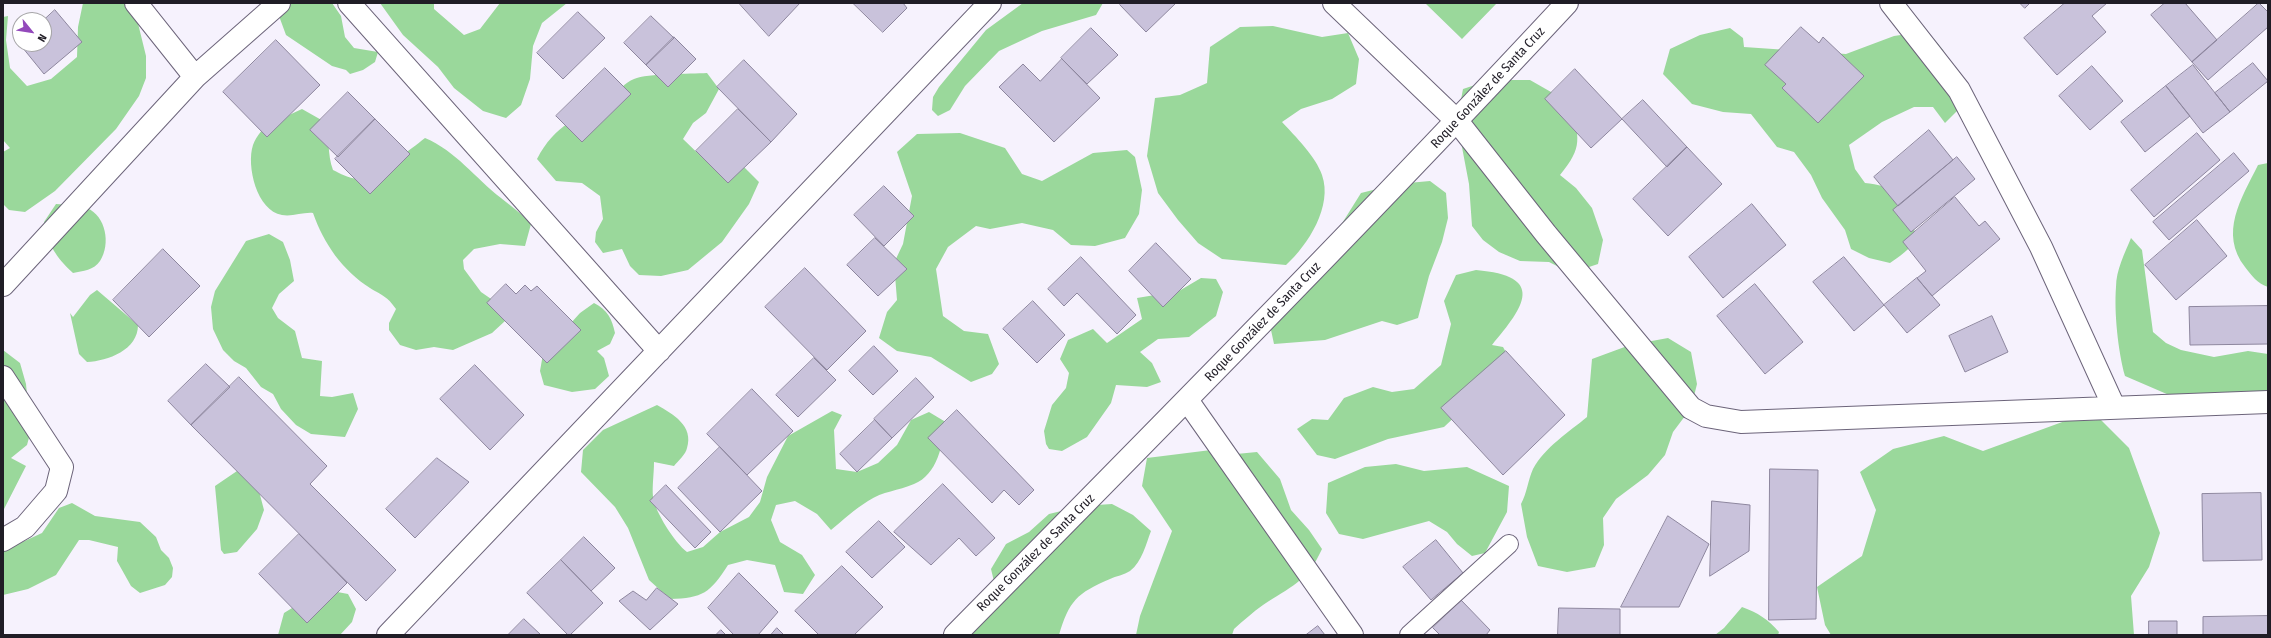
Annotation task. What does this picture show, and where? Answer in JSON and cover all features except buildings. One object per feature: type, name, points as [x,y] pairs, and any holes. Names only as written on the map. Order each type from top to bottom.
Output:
[{"type":"street","points":[[136,3],[195,77]]},
{"type":"street","points":[[3,285],[195,77],[279,3]]},
{"type":"street","points":[[349,3],[659,351]]},
{"type":"street","points":[[388,635],[990,3]]},
{"type":"street","points":[[1334,3],[1458,121],[1546,234],[1691,408],[1706,416],[1741,422],[2268,402]]},
{"type":"street","name":"Roque González de Santa Cruz","points":[[955,635],[1187,400],[1458,121],[1567,3]]},
{"type":"street","points":[[1891,3],[1959,90],[2041,247],[2114,407]]},
{"type":"street","points":[[3,377],[62,467],[56,491],[25,527],[3,540]]},
{"type":"street","points":[[1187,400],[1352,635]]},
{"type":"lane","points":[[1409,635],[1509,544]]},
{"type":"green space","points":[[83,3],[133,3],[146,56],[146,78],[139,96],[116,129],[55,191],[25,212],[9,210],[3,204],[3,152],[10,148],[3,140],[3,17],[8,16],[6,40],[10,68],[27,86],[51,79],[77,57],[78,27]]},
{"type":"green space","points":[[280,3],[332,3],[341,16],[345,37],[354,48],[378,52],[375,62],[363,70],[350,74],[346,70],[332,66],[286,35],[279,16]]},
{"type":"green space","points":[[380,3],[434,3],[434,9],[464,35],[480,29],[500,3],[567,3],[542,23],[533,46],[530,79],[521,105],[506,118],[483,111],[454,88],[438,67],[403,35]]},
{"type":"green space","points":[[1023,3],[1103,3],[1096,15],[1042,31],[999,51],[965,86],[950,110],[938,116],[932,110],[933,97],[939,87],[986,30]]},
{"type":"green space","points":[[1425,3],[1497,3],[1462,39]]},
{"type":"green space","points":[[1273,26],[1322,37],[1348,33],[1359,59],[1356,84],[1332,99],[1301,109],[1282,122],[1305,147],[1315,161],[1322,175],[1325,187],[1321,212],[1310,236],[1286,265],[1222,259],[1198,243],[1178,220],[1158,193],[1147,156],[1155,98],[1180,95],[1207,83],[1210,47],[1240,27]]},
{"type":"green space","points":[[1730,28],[1743,38],[1744,47],[1846,54],[1894,36],[1914,33],[1934,39],[1943,50],[1955,73],[1964,104],[1945,123],[1933,107],[1914,107],[1882,122],[1849,145],[1855,169],[1865,183],[1884,186],[1892,190],[1903,200],[1912,216],[1915,234],[1913,243],[1890,263],[1869,258],[1851,249],[1845,230],[1822,198],[1811,175],[1794,152],[1777,147],[1751,114],[1723,112],[1692,104],[1663,74],[1670,49],[1700,35]]},
{"type":"green space","points":[[707,73],[719,89],[706,113],[693,123],[683,139],[711,166],[744,167],[759,182],[749,204],[722,242],[688,270],[661,276],[639,275],[630,266],[622,249],[603,253],[595,242],[596,232],[603,219],[600,196],[582,183],[556,181],[537,159],[544,147],[560,130],[578,117],[610,98],[631,80],[640,77],[669,74]]},
{"type":"green space","points":[[1490,80],[1530,80],[1572,104],[1577,134],[1576,149],[1573,157],[1560,175],[1576,188],[1592,208],[1603,240],[1598,264],[1571,273],[1549,262],[1520,261],[1499,252],[1483,240],[1472,226],[1469,184],[1457,121],[1463,89]]},
{"type":"green space","points":[[302,109],[325,122],[333,170],[347,177],[355,179],[362,178],[395,160],[425,138],[436,143],[456,157],[531,224],[525,246],[500,244],[474,249],[463,260],[464,269],[481,292],[497,303],[505,321],[492,333],[453,350],[434,347],[416,350],[400,345],[389,330],[389,323],[396,309],[387,299],[360,281],[343,265],[328,246],[313,213],[282,215],[273,212],[266,205],[260,197],[253,175],[251,154],[254,142],[270,120],[289,115]]},
{"type":"green space","points":[[960,133],[1005,148],[1022,174],[1042,181],[1093,153],[1127,150],[1135,157],[1142,190],[1139,214],[1125,238],[1095,246],[1071,245],[1053,230],[1022,223],[990,229],[976,226],[948,247],[936,269],[943,316],[964,331],[988,334],[999,364],[992,374],[971,382],[931,357],[897,351],[879,338],[887,312],[897,300],[894,263],[903,244],[912,196],[897,152],[917,134]]},
{"type":"green space","points":[[2268,163],[2268,287],[2264,286],[2252,276],[2237,254],[2233,229],[2235,216],[2245,190],[2258,165]]},
{"type":"green space","points":[[1430,181],[1446,193],[1448,218],[1442,242],[1429,276],[1418,318],[1397,325],[1382,321],[1325,340],[1274,344],[1268,316],[1336,233],[1361,193],[1397,184]]},
{"type":"green space","points":[[56,204],[76,205],[87,208],[99,217],[105,231],[105,247],[98,264],[88,270],[73,273],[57,256],[48,238],[44,222]]},
{"type":"green space","points":[[269,234],[283,242],[290,260],[294,281],[279,294],[272,308],[278,318],[295,331],[302,358],[322,361],[320,396],[332,397],[353,393],[358,409],[345,437],[311,434],[296,425],[281,409],[273,394],[261,387],[246,368],[234,361],[223,350],[213,329],[211,307],[215,291],[246,241]]},
{"type":"green space","points":[[2131,238],[2142,250],[2153,332],[2166,343],[2181,350],[2214,357],[2248,351],[2268,354],[2268,400],[2190,404],[2125,376],[2116,320],[2116,281],[2121,262]]},
{"type":"green space","points":[[1476,270],[1498,273],[1513,279],[1521,286],[1523,295],[1520,306],[1504,331],[1492,345],[1503,347],[1512,363],[1444,427],[1388,439],[1335,459],[1317,455],[1297,429],[1312,419],[1328,420],[1344,398],[1373,387],[1392,392],[1414,389],[1441,365],[1451,324],[1444,301],[1456,275]]},
{"type":"green space","points":[[1201,278],[1216,279],[1223,292],[1216,316],[1189,337],[1158,339],[1140,352],[1152,363],[1161,382],[1147,387],[1116,385],[1111,403],[1087,437],[1062,451],[1049,449],[1046,444],[1044,431],[1052,405],[1066,388],[1069,373],[1060,359],[1068,340],[1093,329],[1107,343],[1142,319],[1137,298],[1179,291]]},
{"type":"green space","points":[[97,290],[138,325],[137,334],[133,341],[120,352],[104,359],[87,362],[79,354],[70,313],[73,317],[90,295]]},
{"type":"green space","points":[[594,303],[609,315],[615,333],[610,344],[597,351],[604,358],[609,376],[595,389],[572,392],[544,385],[540,371],[543,354],[580,313]]},
{"type":"green space","points":[[1668,338],[1691,352],[1697,384],[1691,408],[1673,432],[1665,455],[1648,475],[1616,499],[1603,518],[1604,545],[1595,567],[1567,572],[1538,566],[1527,537],[1521,504],[1531,473],[1538,461],[1558,440],[1587,417],[1592,359],[1630,345]]},
{"type":"green space","points":[[3,350],[20,363],[26,384],[30,434],[27,445],[11,458],[26,466],[3,511]]},
{"type":"green space","points":[[657,405],[669,412],[681,422],[688,433],[688,440],[684,455],[674,466],[654,462],[653,489],[653,497],[661,519],[677,542],[687,552],[703,547],[720,532],[749,517],[760,502],[767,477],[788,436],[832,411],[842,415],[834,430],[836,469],[857,472],[878,463],[897,445],[911,420],[929,412],[944,421],[944,430],[938,458],[934,466],[922,480],[874,498],[858,508],[831,530],[817,514],[795,501],[776,505],[771,520],[780,542],[802,555],[815,575],[803,594],[784,592],[775,565],[747,560],[728,565],[716,582],[705,592],[690,597],[670,599],[649,580],[628,528],[615,507],[581,472],[583,450],[603,430]]},
{"type":"green space","points":[[2101,420],[2129,448],[2160,533],[2149,567],[2131,596],[2134,635],[1831,635],[1825,625],[1817,587],[1862,556],[1876,510],[1860,472],[1893,449],[1944,436],[1983,451],[2065,421]]},
{"type":"green space","points":[[1211,450],[1226,455],[1257,452],[1280,479],[1291,510],[1309,530],[1322,549],[1310,569],[1297,583],[1263,605],[1234,629],[1232,635],[1136,635],[1140,616],[1172,531],[1142,486],[1147,458]]},
{"type":"green space","points":[[1396,464],[1424,471],[1467,467],[1509,486],[1507,512],[1485,553],[1472,556],[1457,544],[1447,532],[1429,521],[1363,539],[1339,534],[1326,513],[1328,483],[1365,467]]},
{"type":"green space","points":[[237,471],[255,476],[264,510],[257,529],[237,552],[224,554],[221,550],[215,486]]},
{"type":"green space","points":[[72,503],[95,516],[140,522],[156,537],[161,550],[169,558],[173,568],[172,577],[165,585],[140,593],[131,586],[117,561],[118,547],[89,540],[79,540],[56,575],[28,589],[3,595],[3,551],[42,533],[59,508]]},
{"type":"green space","points":[[1112,504],[1133,515],[1151,531],[1143,552],[1138,563],[1130,571],[1099,584],[1082,594],[1071,606],[1059,635],[955,635],[998,598],[991,569],[1006,544],[1029,532],[1049,514],[1082,506]]},
{"type":"green space","points":[[327,590],[348,594],[356,609],[352,622],[340,635],[278,635],[284,613],[305,600]]},
{"type":"green space","points":[[1742,607],[1767,620],[1779,632],[1778,635],[1715,635],[1724,628]]}]
